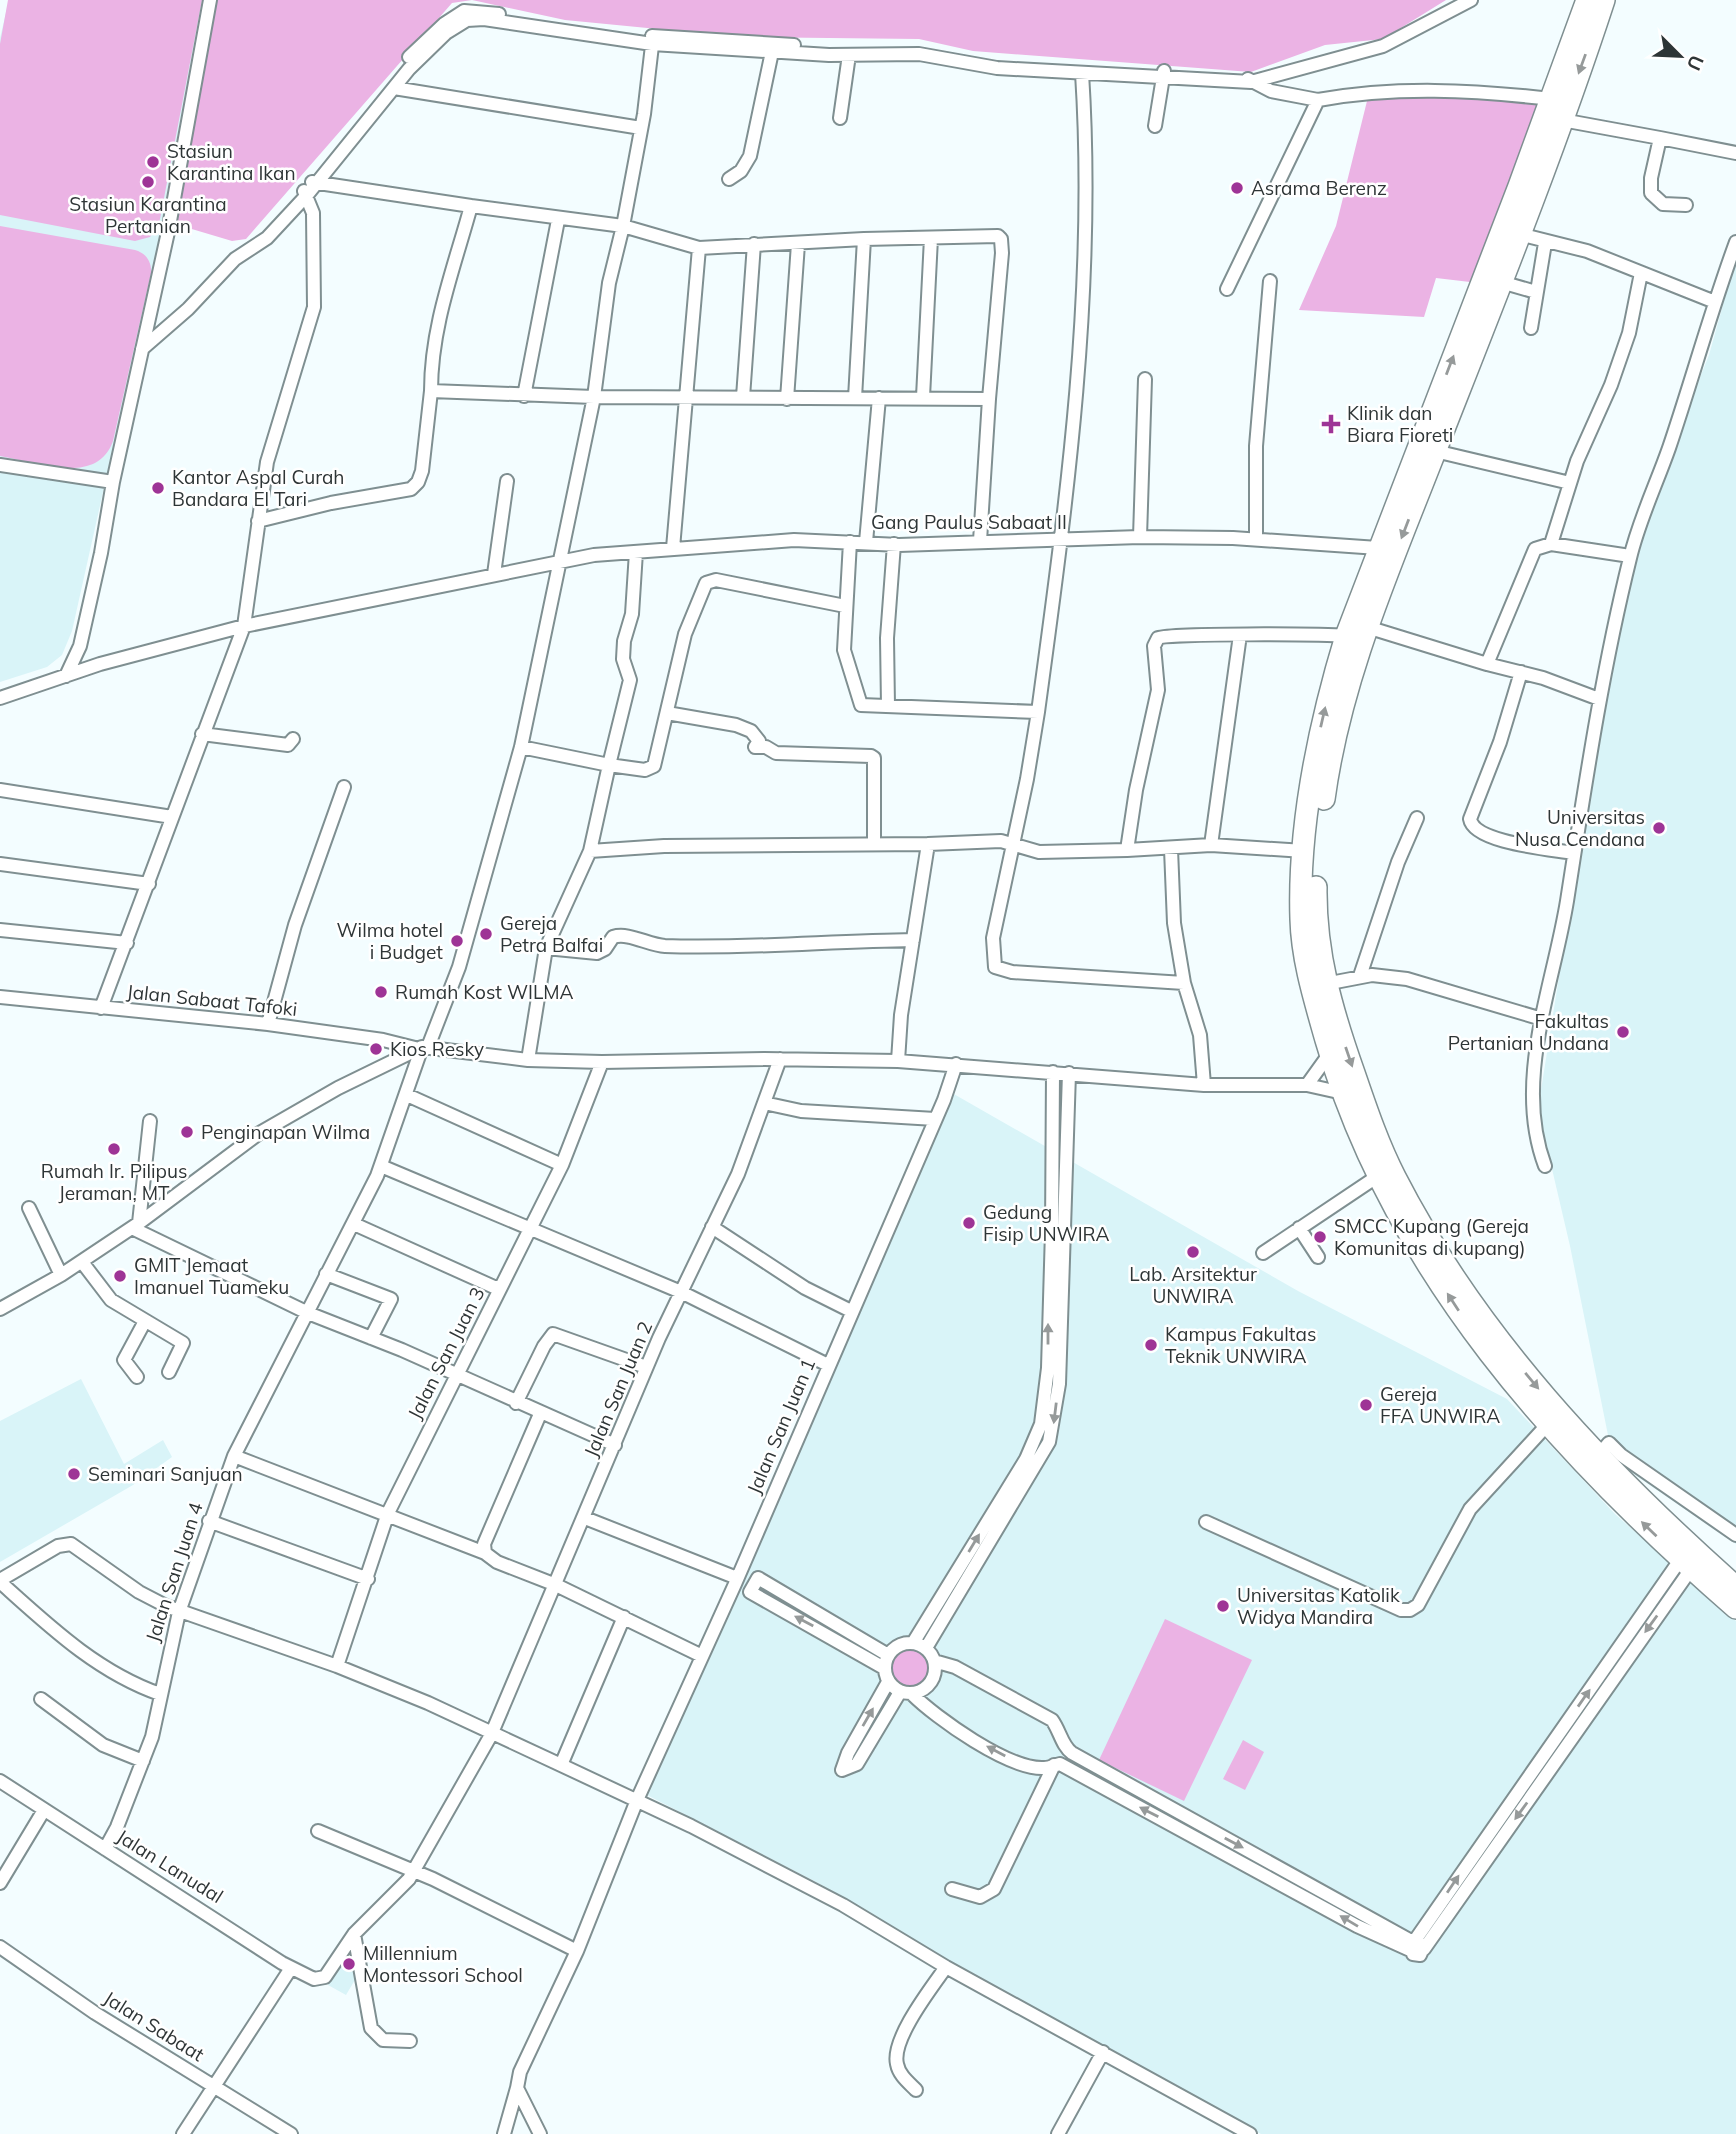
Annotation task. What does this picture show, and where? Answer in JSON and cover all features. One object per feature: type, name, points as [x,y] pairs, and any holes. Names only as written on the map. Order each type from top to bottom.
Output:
[{"type":"highway","points":[[1587,0],[1409,493],[1339,718],[1319,843],[1315,917],[1325,984],[1372,1123],[1404,1208],[1455,1306],[1553,1419],[1686,1564],[1736,1608]]},
{"type":"highway","points":[[1404,1208],[1378,1176],[1343,1093],[1305,954],[1301,919],[1304,851],[1321,727],[1346,636],[1378,548],[1435,451],[1562,120],[1604,0]]},
{"type":"highway","points":[[1553,1419],[1598,1456],[1736,1587]]},
{"type":"street","points":[[66,676],[80,646],[173,206],[210,0]]},
{"type":"street","points":[[773,48],[916,46],[997,61],[1248,79],[1376,42],[1456,0]]},
{"type":"street","points":[[1329,57],[1383,46],[1471,0]]},
{"type":"street","points":[[101,1007],[244,626],[258,521],[274,437],[314,307],[315,238],[310,187],[403,64],[444,24],[464,11],[476,9],[653,40]]},
{"type":"street","points":[[142,349],[188,309],[235,259],[267,239],[394,88],[446,33],[460,23],[473,19],[653,40],[849,55],[919,54],[997,68],[1164,74]]},
{"type":"street","name":"Jalan San Juan 4","points":[[105,1849],[152,1737],[179,1612],[234,1456],[354,1224],[381,1166],[423,1048],[459,967],[521,747],[562,561],[594,397],[609,283],[623,226],[641,128],[653,40]]},
{"type":"street","points":[[729,179],[741,171],[750,156],[773,48]]},
{"type":"street","points":[[840,118],[849,55]]},
{"type":"street","points":[[1082,73],[1088,197],[1085,280],[1062,541],[1027,779],[993,938],[995,967],[1012,972],[1184,983]]},
{"type":"street","points":[[1155,126],[1164,74]]},
{"type":"street","points":[[1248,79],[1271,91],[1318,100],[1366,92],[1420,89],[1551,99]]},
{"type":"street","points":[[394,88],[641,128]]},
{"type":"street","points":[[1227,289],[1318,100]]},
{"type":"street","points":[[1562,120],[1736,153]]},
{"type":"street","points":[[1660,138],[1651,178],[1651,194],[1662,204],[1686,205]]},
{"type":"street","points":[[310,187],[623,226],[699,248],[993,234],[1001,239],[980,541]]},
{"type":"street","points":[[258,521],[411,489],[418,482],[422,471],[431,369],[442,303],[471,206]]},
{"type":"street","points":[[524,397],[558,220]]},
{"type":"street","points":[[1519,234],[1545,243],[1587,251],[1714,302]]},
{"type":"street","points":[[923,397],[931,238]]},
{"type":"street","points":[[855,398],[864,239]]},
{"type":"street","points":[[1545,1166],[1532,1114],[1542,1019],[1599,699],[1630,556],[1669,448],[1714,302],[1736,242]]},
{"type":"street","points":[[1531,328],[1545,243]]},
{"type":"street","points":[[743,397],[754,244]]},
{"type":"street","points":[[787,398],[797,244]]},
{"type":"street","points":[[673,548],[699,248]]},
{"type":"street","points":[[1551,544],[1570,483],[1618,367],[1629,333],[1641,273]]},
{"type":"street","points":[[1256,539],[1256,446],[1270,281]]},
{"type":"street","points":[[1501,282],[1536,292]]},
{"type":"street","points":[[1140,537],[1144,379]]},
{"type":"street","points":[[431,391],[524,397],[989,399]]},
{"type":"street","points":[[866,542],[878,398]]},
{"type":"street","points":[[1435,451],[1570,483]]},
{"type":"street","points":[[0,465],[113,482]]},
{"type":"street","points":[[494,574],[507,481]]},
{"type":"street","name":"Gang Paulus Sabaat II","points":[[0,698],[66,676],[244,626],[562,561],[636,552],[783,540],[894,544],[1140,537],[1256,539],[1378,548]]},
{"type":"street","points":[[850,542],[844,650],[857,700],[869,707],[1038,712]]},
{"type":"street","points":[[888,706],[887,628],[894,544]]},
{"type":"street","points":[[1487,664],[1533,552],[1551,544],[1630,556]]},
{"type":"street","points":[[528,1060],[545,948],[590,851],[630,680],[623,659],[624,641],[632,614],[636,552]]},
{"type":"street","points":[[521,747],[609,765],[651,769],[656,760],[691,617],[706,583],[716,580],[845,606]]},
{"type":"street","points":[[1367,627],[1521,672],[1599,699]]},
{"type":"street","points":[[1127,850],[1136,790],[1158,690],[1155,643],[1167,635],[1316,633],[1346,636]]},
{"type":"street","points":[[1210,845],[1241,635]]},
{"type":"street","points":[[1521,672],[1500,742],[1470,819],[1471,825],[1474,830],[1487,836],[1573,853]]},
{"type":"street","points":[[667,713],[745,728],[758,741],[755,747],[766,747],[776,753],[871,756],[874,758],[876,772],[874,843]]},
{"type":"street","points":[[202,734],[288,746],[293,739]]},
{"type":"street","points":[[268,1024],[299,913],[344,787]]},
{"type":"street","points":[[0,790],[172,817]]},
{"type":"street","points":[[1360,976],[1398,862],[1418,818]]},
{"type":"street","points":[[590,851],[664,846],[874,843],[1012,843],[1039,852],[1171,849],[1210,845],[1304,851]]},
{"type":"street","points":[[898,1061],[928,844]]},
{"type":"street","points":[[1171,849],[1174,923],[1184,983],[1200,1035],[1204,1085]]},
{"type":"street","points":[[0,864],[149,884]]},
{"type":"street","points":[[0,930],[127,943]]},
{"type":"street","points":[[545,948],[597,953],[605,949],[613,937],[622,936],[661,946],[732,947],[808,941],[913,940]]},
{"type":"street","points":[[1325,984],[1360,976],[1383,975],[1438,986],[1542,1019]]},
{"type":"street","name":"Jalan Sabaat Tafoki","points":[[0,997],[268,1024],[423,1048],[528,1060],[898,1061],[1204,1085],[1307,1085],[1343,1093]]},
{"type":"street","points":[[0,1309],[82,1262],[258,1134],[338,1088],[423,1048]]},
{"type":"street","points":[[1307,1085],[1330,1053]]},
{"type":"street","name":"Jalan San Juan 2","points":[[321,1978],[330,1972],[354,1934],[414,1871],[491,1735],[585,1518],[646,1367],[738,1174],[780,1059]]},
{"type":"street","name":"Jalan San Juan 3","points":[[337,1666],[368,1579],[387,1513],[532,1228],[562,1165],[602,1062]]},
{"type":"street","name":"Jalan San Juan 1","points":[[504,2134],[520,2072],[577,1951],[637,1800],[737,1578],[935,1119],[956,1064]]},
{"type":"street","points":[[919,1646],[1037,1465],[1053,1427],[1059,1384],[1059,1184],[1053,1072]]},
{"type":"street","points":[[1059,1184],[1069,1073]]},
{"type":"street","points":[[407,1095],[562,1165]]},
{"type":"street","points":[[764,1103],[801,1111],[935,1119]]},
{"type":"street","points":[[135,1225],[150,1121]]},
{"type":"street","points":[[381,1166],[681,1293],[828,1366]]},
{"type":"street","points":[[1263,1253],[1378,1176]]},
{"type":"street","points":[[29,1208],[61,1275]]},
{"type":"street","points":[[354,1224],[494,1287],[501,1287]]},
{"type":"street","points":[[135,1225],[307,1313],[371,1338],[615,1445]]},
{"type":"street","points":[[712,1227],[805,1288],[851,1311]]},
{"type":"street","points":[[1299,1228],[1318,1257]]},
{"type":"street","points":[[82,1262],[111,1300],[183,1343],[169,1372]]},
{"type":"street","points":[[326,1274],[391,1299],[371,1338]]},
{"type":"street","points":[[137,1377],[124,1357],[145,1321]]},
{"type":"street","points":[[516,1403],[553,1334],[646,1367]]},
{"type":"street","points":[[485,1553],[484,1544],[540,1414]]},
{"type":"street","points":[[1206,1522],[1401,1609],[1410,1610],[1418,1605],[1470,1509],[1553,1419]]},
{"type":"street","points":[[1598,1456],[1609,1443],[1621,1455],[1736,1535]]},
{"type":"street","points":[[234,1456],[485,1553],[497,1562],[556,1585],[702,1656]]},
{"type":"street","points":[[585,1518],[737,1578]]},
{"type":"street","points":[[209,1521],[368,1579]]},
{"type":"street","points":[[160,1694],[132,1684],[78,1650],[0,1581],[58,1546],[71,1544],[139,1592],[179,1612],[337,1666],[428,1703],[491,1735],[637,1800],[844,1905],[946,1966],[1250,2134]]},
{"type":"street","points":[[1416,1946],[1686,1564]]},
{"type":"street","points":[[758,1578],[836,1622],[886,1661],[828,1634],[750,1592],[758,1578]]},
{"type":"street","points":[[561,1765],[624,1617]]},
{"type":"street","points":[[828,1634],[836,1622]]},
{"type":"street","points":[[934,1661],[932,1681],[923,1690],[906,1693],[858,1764],[842,1770],[848,1753],[888,1682],[886,1661],[895,1648],[919,1646],[934,1661],[975,1677],[1052,1720],[1062,1732],[1065,1746],[1072,1753],[1416,1946]]},
{"type":"street","points":[[888,1682],[951,1725],[1016,1762],[1045,1768],[1060,1764],[1357,1926],[1416,1946]]},
{"type":"street","points":[[41,1699],[103,1745],[144,1761]]},
{"type":"street","points":[[952,1889],[980,1897],[994,1889],[1054,1765]]},
{"type":"street","name":"Jalan Lanudal","points":[[0,1781],[291,1968],[314,1979],[321,1978]]},
{"type":"street","points":[[0,1883],[44,1810]]},
{"type":"street","points":[[318,1831],[414,1871],[577,1951]]},
{"type":"street","points":[[354,1934],[370,2028],[383,2040],[410,2040]]},
{"type":"street","name":"Jalan Sabaat","points":[[0,1947],[95,2013],[290,2134]]},
{"type":"street","points":[[916,2090],[901,2076],[896,2053],[912,2018],[946,1966]]},
{"type":"street","points":[[183,2134],[291,1968]]},
{"type":"street","points":[[1062,2132],[1103,2052]]},
{"type":"street","points":[[517,2088],[540,2134]]},
{"type":"shaded area","points":[[8,0],[202,0],[159,224],[150,237],[135,241],[0,215],[0,44]]},
{"type":"shaded area","points":[[9,0],[202,0],[155,259],[72,631],[62,655],[47,667],[0,682],[0,38]]},
{"type":"shaded area","points":[[217,0],[472,0],[452,3],[246,239],[232,241],[175,224]]},
{"type":"shaded area","points":[[472,0],[1446,0],[1383,39],[1325,45],[1251,72],[973,51],[919,39],[740,37],[565,20]]},
{"type":"shaded area","points":[[1369,93],[1520,99],[1538,105],[1470,282],[1436,278],[1424,317],[1299,310],[1336,226]]},
{"type":"shaded area","points":[[0,226],[135,250],[142,253],[149,262],[151,273],[113,441],[105,455],[94,464],[80,468],[64,468],[0,456]]},
{"type":"shaded area","name":"Universitas Nusa Cendana","points":[[1736,258],[1736,1544],[1613,1460],[1570,1246],[1538,1109],[1596,744],[1625,602],[1654,491],[1709,355]]},
{"type":"shaded area","name":"Universitas Katolik Widya Mandira","points":[[952,1093],[1298,1291],[1507,1399],[1615,1514],[1736,1621],[1736,2134],[1261,2134],[983,1981],[818,1883],[645,1794]]},
{"type":"shaded area","name":"Seminari Sanjuan","points":[[81,1379],[124,1464],[163,1440],[172,1457],[133,1485],[0,1562],[0,1421]]},
{"type":"shaded area","points":[[1165,1619],[1252,1660],[1184,1801],[1099,1760]]},
{"type":"shaded area","points":[[910,1649],[923,1655],[929,1668],[923,1681],[910,1687],[897,1681],[891,1668],[897,1655]]},
{"type":"shaded area","points":[[1243,1740],[1264,1752],[1245,1790],[1223,1779]]},
{"type":"shaded area","name":"Millennium Montessori School","points":[[350,1950],[355,1954],[359,1973],[346,1995],[328,1985]]},
{"type":"place","name":"Stasiun Karantina Ikan","points":[[153,162]]},
{"type":"place","name":"Stasiun Karantina Pertanian","points":[[148,182]]},
{"type":"place","name":"Asrama Berenz","points":[[1237,188]]},
{"type":"place","name":"Klinik dan Biara Fioreti","points":[[1331,424]]},
{"type":"place","name":"Kantor Aspal Curah Bandara El Tari","points":[[158,488]]},
{"type":"place","name":"Universitas Nusa Cendana","points":[[1659,828]]},
{"type":"place","name":"Gereja Petra Balfai","points":[[486,934]]},
{"type":"place","name":"Wilma hotel i Budget","points":[[457,941]]},
{"type":"place","name":"Rumah Kost WILMA","points":[[381,992]]},
{"type":"place","name":"Fakultas Pertanian Undana","points":[[1623,1032]]},
{"type":"place","name":"Kios Resky","points":[[376,1049]]},
{"type":"place","name":"Penginapan Wilma","points":[[187,1132]]},
{"type":"place","name":"Rumah Ir. Pilipus Jeraman, MT","points":[[114,1149]]},
{"type":"place","name":"Gedung Fisip UNWIRA","points":[[969,1223]]},
{"type":"place","name":"SMCC Kupang (Gereja Komunitas di kupang)","points":[[1320,1237]]},
{"type":"place","name":"Lab. Arsitektur UNWIRA","points":[[1193,1252]]},
{"type":"place","name":"GMIT Jemaat Imanuel Tuameku","points":[[120,1276]]},
{"type":"place","name":"Kampus Fakultas Teknik UNWIRA","points":[[1151,1345]]},
{"type":"place","name":"Gereja FFA UNWIRA","points":[[1366,1405]]},
{"type":"place","name":"Seminari Sanjuan","points":[[74,1474]]},
{"type":"place","name":"Universitas Katolik Widya Mandira","points":[[1223,1606]]},
{"type":"place","name":"Millennium Montessori School","points":[[349,1964]]}]
